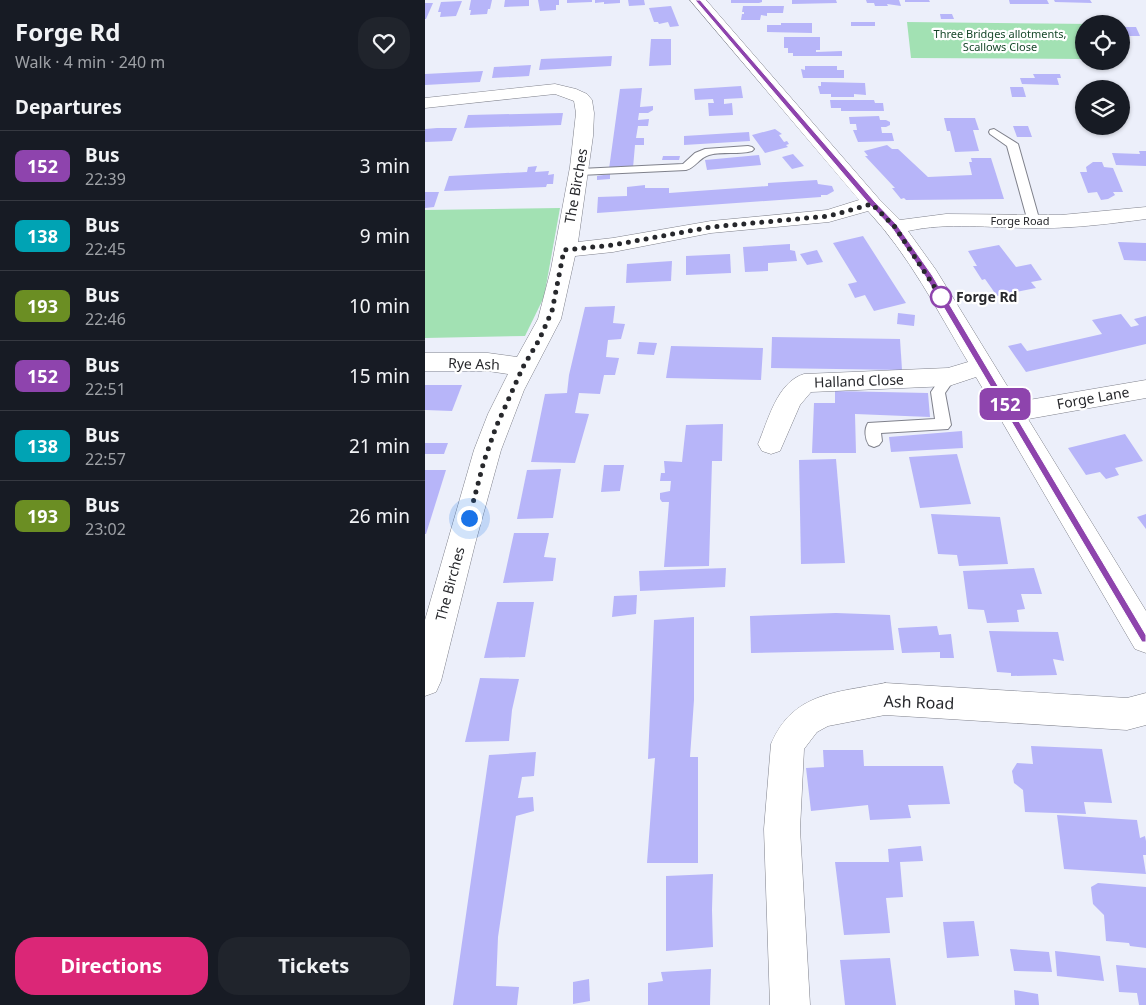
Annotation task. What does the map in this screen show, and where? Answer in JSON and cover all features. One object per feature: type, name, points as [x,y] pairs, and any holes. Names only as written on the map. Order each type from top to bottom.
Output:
[{"type":"street","points":[[698,0],[872,204],[895,227],[928,275],[1146,639]]},
{"type":"street","name":"The Birches","points":[[425,102],[555,89],[571,92],[582,98],[586,108],[580,172],[552,311],[499,419],[484,461],[429,651],[425,681]]},
{"type":"street","points":[[564,250],[613,245],[711,227],[829,216],[872,204]]},
{"type":"street","name":"Forge Road","points":[[895,227],[934,220],[1035,222],[1117,217],[1146,213]]},
{"type":"street","name":"Rye Ash","points":[[425,362],[488,362],[523,367]]},
{"type":"street","name":"Halland Close","points":[[771,444],[789,401],[804,383],[949,377],[983,366]]},
{"type":"street","name":"Forge Lane","points":[[1010,413],[1146,389]]},
{"type":"street","name":"Ash Road","points":[[790,1005],[781,829],[788,744],[805,721],[823,710],[885,699],[1127,714],[1146,709]]},
{"type":"lane","points":[[994,132],[1012,144],[1035,222]]},
{"type":"lane","points":[[580,172],[686,167],[694,162],[697,156],[705,152],[748,150]]},
{"type":"lane","points":[[874,441],[873,427],[943,425],[938,392],[949,377]]},
{"type":"green space","name":"Three Bridges allotments, Scallows Close","points":[[907,22],[1075,24],[1075,59],[911,58]]},
{"type":"green space","points":[[560,208],[544,297],[525,336],[425,338],[425,210]]},
{"type":"building","points":[[471,0],[492,0],[487,14],[470,15]]},
{"type":"building","points":[[505,0],[529,0],[529,6],[504,7]]},
{"type":"building","points":[[538,0],[559,0],[559,5],[556,5],[556,10],[540,11]]},
{"type":"building","points":[[567,0],[592,0],[592,2],[567,3]]},
{"type":"building","points":[[595,0],[620,0],[620,3],[595,3]]},
{"type":"building","points":[[628,0],[644,0],[645,5],[629,6]]},
{"type":"building","points":[[731,0],[762,0],[762,2],[731,3]]},
{"type":"building","points":[[792,0],[836,0],[837,3],[792,4]]},
{"type":"building","points":[[866,0],[899,0],[901,6],[887,4],[888,6],[875,6],[874,3],[867,3]]},
{"type":"building","points":[[905,0],[929,0],[930,2],[905,2]]},
{"type":"building","points":[[1009,0],[1047,0],[1049,4],[1010,4]]},
{"type":"building","points":[[1054,0],[1090,0],[1092,3],[1055,2]]},
{"type":"building","points":[[462,1],[456,16],[440,17],[441,12],[438,12],[441,2]]},
{"type":"building","points":[[425,3],[433,3],[426,19],[425,19]]},
{"type":"building","points":[[671,6],[679,26],[670,27],[668,22],[659,24],[654,22],[649,8]]},
{"type":"building","points":[[743,6],[784,6],[783,13],[767,13],[767,16],[761,15],[760,20],[741,20],[742,14],[744,14],[742,12]]},
{"type":"building","points":[[940,14],[952,14],[954,19],[941,19]]},
{"type":"building","points":[[851,22],[875,22],[875,26],[851,26]]},
{"type":"building","points":[[781,23],[812,23],[812,33],[767,32],[767,25],[781,25]]},
{"type":"building","points":[[1130,27],[1136,27],[1140,36],[1130,36]]},
{"type":"building","points":[[784,37],[820,37],[820,50],[816,50],[816,52],[842,51],[842,56],[793,56],[793,53],[788,53],[788,48],[784,48]]},
{"type":"building","points":[[651,39],[671,39],[671,65],[649,66]]},
{"type":"building","points":[[612,56],[611,66],[539,70],[541,59]]},
{"type":"building","points":[[531,65],[529,76],[492,78],[494,67]]},
{"type":"building","points":[[805,66],[837,66],[837,70],[844,70],[844,78],[803,78],[801,69],[805,70]]},
{"type":"building","points":[[483,71],[480,82],[425,85],[425,74]]},
{"type":"building","points":[[1033,74],[1060,74],[1061,78],[1057,78],[1059,85],[1022,84],[1020,78],[1035,78]]},
{"type":"building","points":[[821,82],[865,83],[866,95],[854,94],[854,97],[831,97],[831,94],[820,94],[818,86],[821,86]]},
{"type":"building","points":[[741,86],[743,98],[724,99],[724,104],[732,103],[733,115],[709,116],[708,103],[714,103],[713,99],[695,100],[694,89]]},
{"type":"building","points":[[1010,87],[1023,87],[1026,97],[1012,97]]},
{"type":"building","points":[[642,88],[640,107],[653,106],[653,110],[648,113],[639,113],[638,120],[649,119],[648,126],[638,126],[636,138],[644,138],[644,145],[635,145],[633,168],[609,169],[620,89]]},
{"type":"building","points":[[830,100],[874,100],[875,103],[883,103],[884,111],[841,111],[841,108],[831,108]]},
{"type":"building","points":[[563,113],[561,125],[464,128],[468,115]]},
{"type":"building","points":[[879,116],[880,120],[890,122],[890,125],[881,127],[882,133],[892,133],[894,141],[858,142],[853,130],[857,130],[856,124],[850,124],[849,117]]},
{"type":"building","points":[[944,118],[975,118],[979,130],[973,130],[979,151],[955,152],[950,131],[947,131]]},
{"type":"building","points":[[1013,126],[1028,126],[1032,137],[1017,137]]},
{"type":"building","points":[[457,128],[452,141],[425,142],[425,129]]},
{"type":"building","points":[[775,129],[782,134],[779,135],[784,142],[787,141],[789,144],[786,145],[788,147],[765,153],[752,135]]},
{"type":"building","points":[[749,132],[750,141],[684,145],[684,136]]},
{"type":"building","points":[[887,145],[892,149],[898,149],[928,177],[972,175],[969,162],[972,162],[971,158],[991,158],[1004,199],[901,199],[892,188],[895,188],[865,156],[868,156],[864,151]]},
{"type":"building","points":[[1139,151],[1146,151],[1146,166],[1116,165],[1112,153],[1140,154]]},
{"type":"building","points":[[793,154],[804,166],[792,169],[782,157]]},
{"type":"building","points":[[759,155],[761,165],[707,170],[705,160]]},
{"type":"building","points":[[663,156],[680,156],[679,160],[662,160]]},
{"type":"building","points":[[1093,162],[1102,162],[1104,167],[1113,168],[1123,192],[1113,192],[1115,195],[1101,200],[1097,192],[1088,193],[1080,172],[1087,172],[1086,167]]},
{"type":"building","points":[[537,166],[535,172],[549,171],[548,175],[554,174],[553,184],[547,184],[546,187],[444,191],[449,176],[527,172],[528,167]]},
{"type":"building","points":[[610,174],[610,179],[597,180],[597,176]]},
{"type":"building","points":[[817,180],[818,184],[832,186],[834,191],[827,195],[821,195],[821,197],[597,213],[598,197],[627,196],[627,187],[645,185],[645,188],[669,188],[669,193],[768,186],[768,183]]},
{"type":"building","points":[[425,192],[439,192],[434,207],[425,208]]},
{"type":"building","points":[[863,236],[906,303],[874,311],[865,295],[855,298],[848,284],[857,282],[833,243]]},
{"type":"building","points":[[1118,242],[1146,243],[1146,261],[1124,260]]},
{"type":"building","points":[[790,244],[790,250],[795,251],[797,261],[768,263],[768,271],[745,272],[743,247]]},
{"type":"building","points":[[999,245],[1016,267],[1031,264],[1042,280],[1031,282],[1036,288],[997,296],[985,279],[982,280],[973,266],[977,266],[968,251]]},
{"type":"building","points":[[817,250],[823,262],[807,265],[800,254]]},
{"type":"building","points":[[730,254],[731,273],[686,275],[686,256]]},
{"type":"building","points":[[672,261],[671,281],[626,283],[627,264]]},
{"type":"building","points":[[615,306],[613,323],[625,324],[621,339],[608,340],[606,357],[619,358],[615,375],[604,375],[600,394],[579,393],[575,413],[589,414],[575,463],[531,462],[545,394],[567,393],[569,375],[585,307]]},
{"type":"building","points":[[898,313],[915,315],[914,326],[897,324]]},
{"type":"building","points":[[1121,314],[1131,327],[1139,325],[1134,319],[1146,316],[1146,344],[1026,372],[1008,346],[1021,343],[1027,351],[1102,334],[1092,320]]},
{"type":"building","points":[[772,337],[900,339],[902,370],[771,368]]},
{"type":"building","points":[[639,342],[657,343],[654,355],[637,354]]},
{"type":"building","points":[[671,346],[763,348],[761,380],[666,378]]},
{"type":"building","points":[[425,385],[462,385],[452,411],[425,410]]},
{"type":"building","points":[[835,391],[928,393],[930,417],[855,414],[856,453],[812,453],[814,403],[835,403]]},
{"type":"building","points":[[723,424],[722,461],[712,461],[709,566],[664,567],[669,502],[662,502],[660,493],[670,491],[671,481],[660,481],[661,473],[665,473],[664,461],[682,462],[686,425]]},
{"type":"building","points":[[962,431],[963,448],[891,452],[889,437]]},
{"type":"building","points":[[1125,434],[1143,461],[1115,468],[1119,475],[1106,479],[1100,472],[1086,475],[1068,448]]},
{"type":"building","points":[[425,443],[448,443],[444,454],[425,454]]},
{"type":"building","points":[[957,454],[971,504],[920,508],[909,457]]},
{"type":"building","points":[[836,459],[845,563],[801,564],[799,460]]},
{"type":"building","points":[[604,465],[624,465],[620,491],[601,492]]},
{"type":"building","points":[[561,469],[553,518],[517,519],[527,470]]},
{"type":"building","points":[[425,470],[446,470],[426,534],[425,534]]},
{"type":"building","points":[[931,514],[1000,517],[1008,564],[959,566],[957,555],[938,554]]},
{"type":"building","points":[[1146,514],[1146,529],[1137,517]]},
{"type":"building","points":[[514,533],[549,533],[544,557],[556,558],[553,581],[503,583]]},
{"type":"building","points":[[726,568],[725,587],[640,591],[639,571]]},
{"type":"building","points":[[1034,568],[1042,594],[1021,594],[1025,609],[1017,610],[1019,622],[987,623],[984,610],[968,609],[963,571]]},
{"type":"building","points":[[637,595],[636,614],[612,617],[614,596]]},
{"type":"building","points":[[497,602],[534,602],[525,657],[484,658]]},
{"type":"building","points":[[836,613],[890,615],[894,650],[751,653],[750,616]]},
{"type":"building","points":[[694,617],[694,700],[690,757],[698,757],[698,863],[647,863],[655,758],[648,759],[654,620]]},
{"type":"building","points":[[937,626],[939,635],[951,634],[954,658],[940,658],[940,652],[902,653],[898,628]]},
{"type":"building","points":[[989,631],[1058,632],[1064,661],[1053,659],[1057,675],[1011,676],[1011,673],[997,672]]},
{"type":"building","points":[[480,678],[519,679],[512,710],[509,741],[465,742]]},
{"type":"building","points":[[1031,746],[1102,749],[1112,803],[1084,802],[1086,814],[1025,812],[1023,790],[1014,783],[1012,771],[1017,763],[1033,764]]},
{"type":"building","points":[[823,750],[863,750],[864,766],[943,766],[950,804],[908,805],[911,818],[870,820],[868,805],[811,811],[806,768],[824,767]]},
{"type":"building","points":[[536,752],[534,776],[522,777],[518,798],[533,797],[534,811],[516,816],[498,937],[496,986],[519,987],[517,1005],[453,1005],[489,755]]},
{"type":"building","points":[[1057,815],[1137,820],[1140,838],[1145,836],[1146,841],[1146,855],[1143,855],[1146,874],[1064,869]]},
{"type":"building","points":[[921,846],[923,861],[900,862],[903,897],[886,898],[890,933],[844,935],[835,862],[889,862],[888,849]]},
{"type":"building","points":[[713,874],[713,947],[666,951],[666,876]]},
{"type":"building","points":[[1098,883],[1146,887],[1146,948],[1130,946],[1129,943],[1106,941],[1104,915],[1093,904],[1091,887]]},
{"type":"building","points":[[974,921],[979,956],[947,958],[943,922]]},
{"type":"building","points":[[1010,949],[1049,952],[1052,972],[1014,971]]},
{"type":"building","points":[[1055,951],[1100,956],[1104,981],[1057,976]]},
{"type":"building","points":[[890,958],[896,1005],[845,1005],[840,960]]},
{"type":"building","points":[[1116,965],[1146,968],[1146,1005],[1139,1005],[1137,993],[1119,992]]},
{"type":"building","points":[[711,969],[710,1005],[648,1005],[648,983],[663,981],[661,972]]},
{"type":"building","points":[[589,979],[590,1001],[573,1004],[573,982]]},
{"type":"building","points":[[1014,990],[1038,994],[1039,1005],[1015,1005]]},
{"type":"bus line","name":"152","points":[[698,0],[811,130],[872,204],[895,227],[928,275],[1146,639]]},
{"type":"place","name":"Forge Rd","points":[[941,297]]},
{"type":"route","points":[[469,518],[484,461],[496,427],[523,367],[539,340],[552,311],[564,250],[613,245],[711,227],[829,216],[872,204],[895,227],[941,297]]}]
